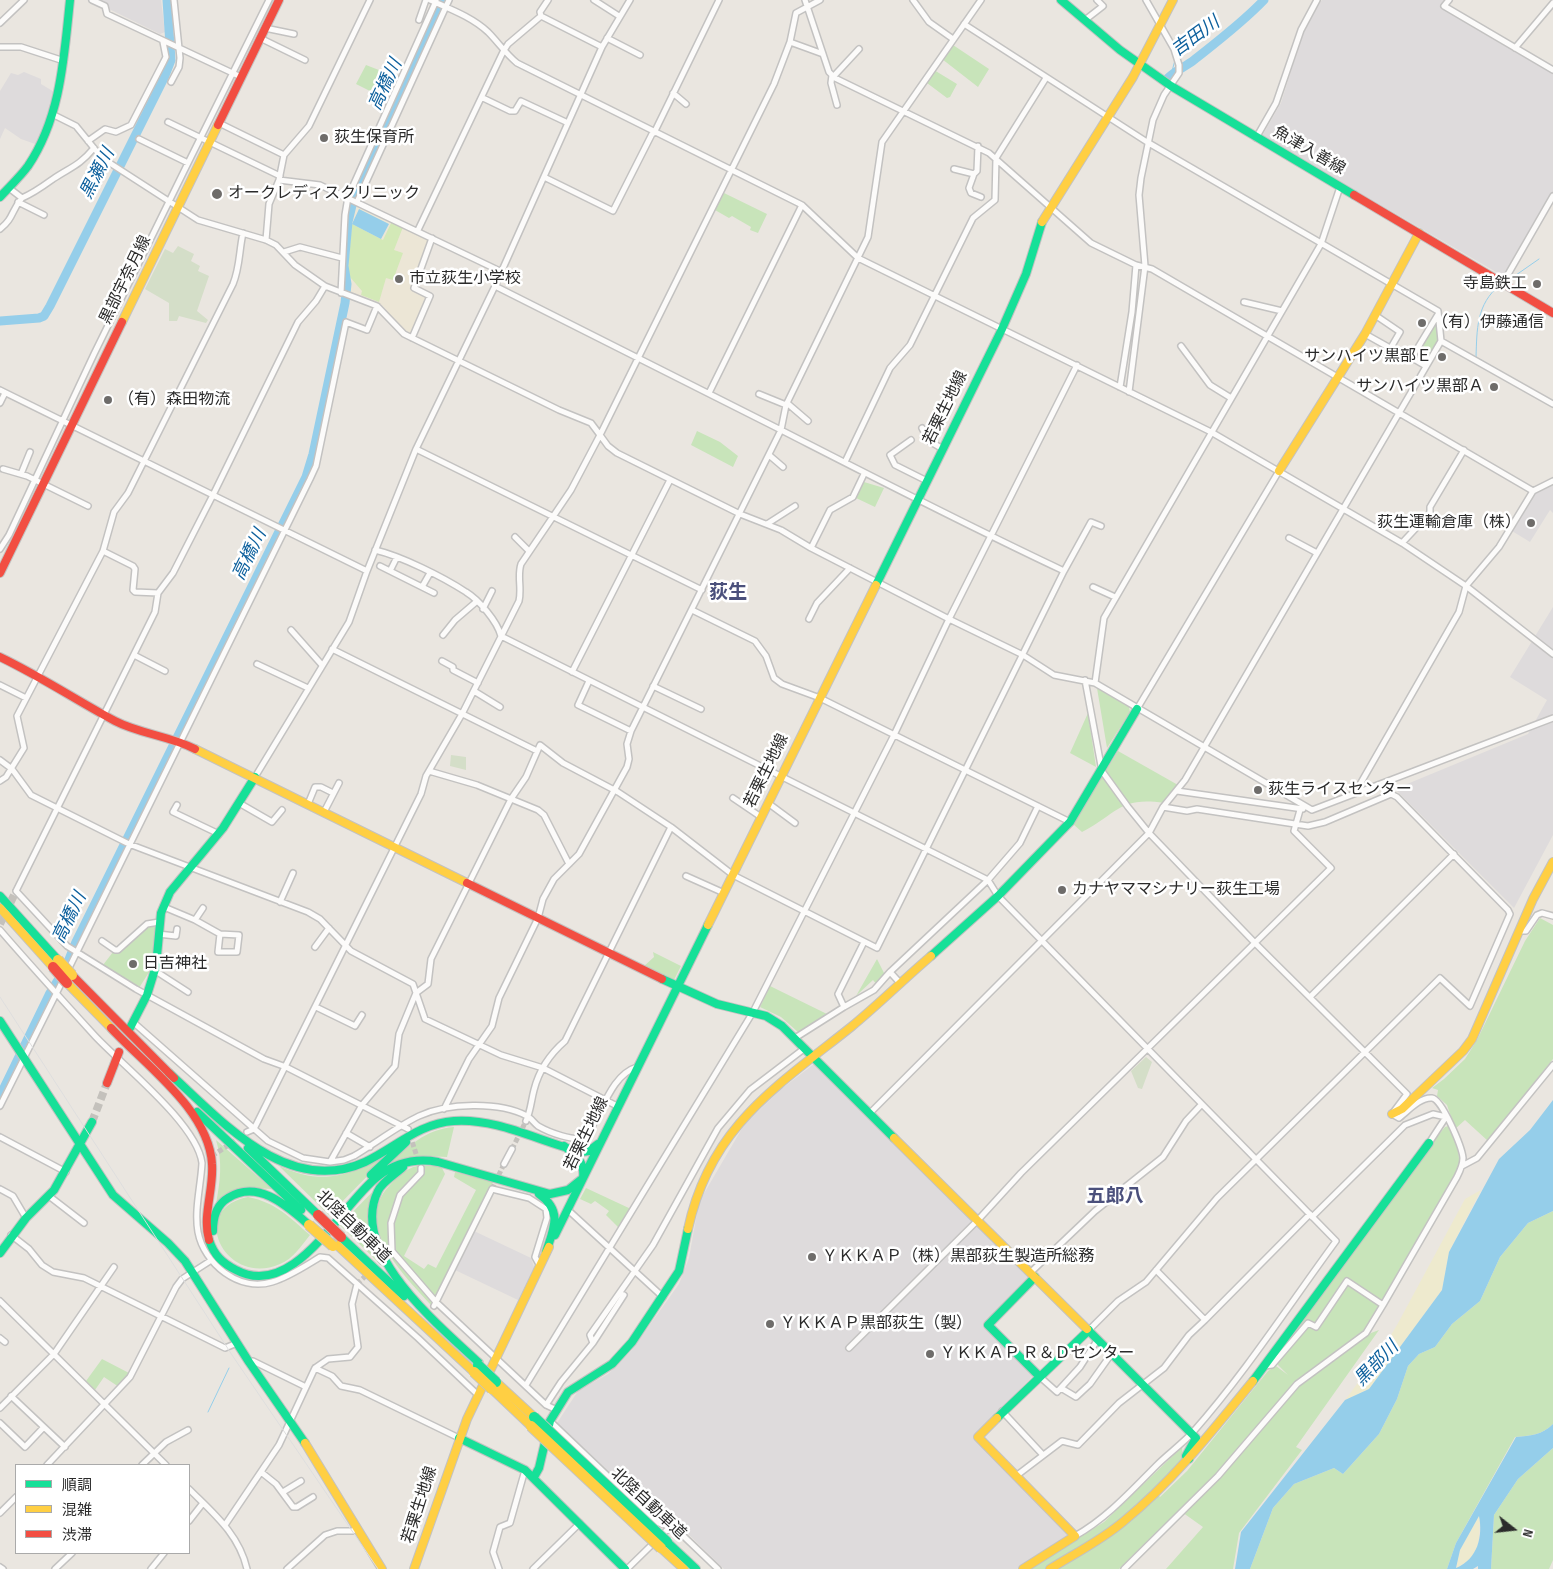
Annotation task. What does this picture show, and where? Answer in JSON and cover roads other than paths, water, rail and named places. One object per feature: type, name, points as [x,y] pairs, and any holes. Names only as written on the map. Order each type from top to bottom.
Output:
[{"type":"main road","points":[[0,196],[32,160],[54,115],[64,62],[70,0]]},
{"type":"main road","name":"黒部宇奈月線","points":[[0,573],[39,481],[67,423],[205,140],[219,123],[237,76],[263,33],[279,0]]},
{"type":"main road","name":"魚津入善線","points":[[1061,0],[1140,65],[1171,86],[1553,313]]},
{"type":"main road","name":"若栗生地線","points":[[414,1569],[459,1438],[477,1394],[598,1144],[678,987],[1002,329],[1021,287],[1034,243],[1050,207],[1140,65],[1174,0]]},
{"type":"main road","points":[[1279,471],[1365,334],[1419,233]]},
{"type":"main road","points":[[0,657],[38,675],[117,722],[180,741],[678,987],[717,1004],[766,1016],[782,1026],[1196,1438],[1188,1450],[1186,1456],[1189,1459]]},
{"type":"main road","points":[[534,1477],[539,1468],[550,1421],[568,1392],[612,1364],[632,1342],[679,1271],[697,1195],[728,1136],[769,1091],[815,1057],[998,896],[1070,822],[1102,771],[1137,709]]},
{"type":"main road","points":[[132,1025],[147,995],[154,970],[160,922],[170,892],[219,834],[255,777]]},
{"type":"main road","points":[[1392,1114],[1402,1109],[1463,1051],[1472,1039],[1533,899],[1553,862]]},
{"type":"main road","name":"北陸自動車道","points":[[0,896],[55,964]]},
{"type":"main road","name":"北陸自動車道","points":[[0,908],[69,979],[111,1028],[371,1277],[477,1367]]},
{"type":"main road","name":"北陸自動車道","points":[[69,979],[169,1073],[313,1220]]},
{"type":"main road","points":[[0,1020],[113,1195],[124,1207],[174,1246],[193,1273],[237,1343],[290,1421],[382,1569]]},
{"type":"main road","points":[[111,1028],[188,1109],[207,1136],[212,1152],[213,1169],[206,1223],[208,1238],[222,1262],[240,1273],[253,1276],[274,1275],[295,1264],[379,1176],[405,1161],[419,1159],[441,1162],[530,1189],[550,1194],[561,1193],[576,1185],[583,1178],[584,1168],[581,1161],[564,1146]]},
{"type":"main road","points":[[107,1083],[117,1055]]},
{"type":"main road","points":[[169,1073],[252,1144],[279,1162],[304,1171],[330,1173],[355,1167],[402,1138],[437,1124],[452,1121],[474,1122],[586,1152],[598,1144]]},
{"type":"main road","points":[[0,1253],[11,1235],[49,1196],[66,1172],[92,1122]]},
{"type":"main road","points":[[313,1220],[279,1201],[252,1191],[239,1192],[224,1200],[216,1210],[212,1224],[218,1246],[233,1263],[256,1270],[278,1267],[298,1254],[389,1157],[411,1139],[437,1124]]},
{"type":"main road","points":[[1050,1569],[1122,1523],[1159,1491],[1189,1459],[1265,1366],[1429,1143]]},
{"type":"main road","points":[[441,1162],[415,1163],[403,1167],[391,1176],[381,1187],[375,1200],[372,1227],[378,1250],[393,1274],[477,1367]]},
{"type":"main road","points":[[530,1189],[551,1203],[555,1211],[554,1228],[546,1252]]},
{"type":"main road","name":"北陸自動車道","points":[[336,1242],[477,1367],[664,1545],[696,1569]]},
{"type":"main road","points":[[1032,1275],[988,1325],[1039,1376]]},
{"type":"main road","points":[[1023,1569],[1075,1536],[978,1437],[1039,1376],[1089,1330]]},
{"type":"main road","name":"北陸自動車道","points":[[495,1384],[505,1390],[533,1422]]},
{"type":"main road","points":[[459,1438],[525,1470],[534,1477],[626,1569]]},
{"type":"main road","name":"北陸自動車道","points":[[664,1545],[684,1569]]},
{"type":"street","points":[[0,23],[24,0]]},
{"type":"street","points":[[92,0],[104,6],[107,14],[237,76]]},
{"type":"street","points":[[171,82],[179,66],[174,0]]},
{"type":"street","points":[[174,205],[188,163],[205,140],[237,76],[269,0]]},
{"type":"street","points":[[266,240],[269,204],[279,178],[284,155],[309,126],[370,0]]},
{"type":"street","points":[[419,20],[426,0]]},
{"type":"street","points":[[357,202],[449,0]]},
{"type":"street","points":[[418,230],[483,98],[503,52],[508,44],[541,16],[540,12],[548,0]]},
{"type":"street","points":[[594,0],[619,16]]},
{"type":"street","points":[[255,777],[349,622],[375,550],[416,449],[502,272],[602,47],[630,0]]},
{"type":"street","points":[[544,177],[614,211],[719,0]]},
{"type":"street","points":[[805,0],[832,76],[831,83],[837,105]]},
{"type":"street","points":[[246,1132],[254,1129],[286,1067],[421,794],[429,771],[462,714],[519,601],[521,593],[518,572],[529,551],[571,490],[732,171],[774,84],[790,42],[796,13],[820,0]]},
{"type":"street","points":[[913,0],[929,22],[952,38]]},
{"type":"street","points":[[444,1109],[469,1059],[492,1026],[499,998],[538,918],[543,899],[554,879],[579,854],[614,790],[629,759],[626,744],[631,730],[781,430],[787,404],[858,258],[872,225],[882,142],[952,38],[981,0]]},
{"type":"street","points":[[1085,20],[1103,6],[1096,0]]},
{"type":"street","points":[[1129,392],[1145,266],[1139,195],[1147,142],[1157,108],[1179,73],[1179,65],[1161,23],[1146,0]]},
{"type":"street","points":[[1256,138],[1276,103],[1300,30],[1317,0]]},
{"type":"street","points":[[1450,0],[1444,6],[1553,70]]},
{"type":"street","points":[[341,293],[342,258],[348,197],[434,1],[475,22],[489,33],[503,52],[517,63],[580,97],[802,205],[858,258],[1211,432],[1279,471],[1402,543],[1466,586],[1553,654]]},
{"type":"street","points":[[1515,48],[1553,3]]},
{"type":"street","points":[[541,16],[602,47]]},
{"type":"street","points":[[870,1113],[1149,833],[1163,807],[1177,791],[1203,748],[1440,341],[1438,311],[1147,142],[964,24]]},
{"type":"street","points":[[263,33],[294,34]]},
{"type":"street","points":[[263,33],[306,60]]},
{"type":"street","points":[[607,38],[640,56]]},
{"type":"street","points":[[790,42],[823,54]]},
{"type":"street","points":[[88,141],[105,129],[116,132],[130,125],[166,57],[165,43]]},
{"type":"street","points":[[0,47],[21,47],[64,62]]},
{"type":"street","points":[[832,76],[859,49]]},
{"type":"street","points":[[832,76],[978,146],[996,158],[1091,243],[1136,265],[1145,266],[1267,335],[1533,491]]},
{"type":"street","points":[[845,462],[890,368],[910,345],[973,218],[996,200],[996,158],[1046,78]]},
{"type":"street","points":[[673,94],[686,104]]},
{"type":"street","points":[[483,98],[510,111],[515,111],[521,101],[568,123]]},
{"type":"street","points":[[54,115],[76,126],[102,158],[198,220],[266,240],[284,252],[294,265],[325,286],[377,306],[397,328],[412,338],[559,410],[591,423],[608,446],[617,453],[740,514],[781,530],[810,548],[1023,655],[1054,675],[1085,680],[1095,684],[1303,809]]},
{"type":"street","points":[[168,122],[279,178],[320,185],[418,230],[502,272]]},
{"type":"street","points":[[219,123],[284,155]]},
{"type":"street","points":[[139,140],[188,163]]},
{"type":"street","points":[[978,146],[977,171],[969,188],[971,193],[981,197]]},
{"type":"street","points":[[0,230],[12,220],[20,200],[35,193],[53,179],[78,166],[94,148]]},
{"type":"street","points":[[954,169],[974,174]]},
{"type":"street","points":[[1095,684],[1104,618],[1321,244],[1340,187]]},
{"type":"street","points":[[9,188],[20,200],[44,215]]},
{"type":"street","points":[[1503,283],[1553,196]]},
{"type":"street","points":[[710,393],[802,205]]},
{"type":"street","points":[[0,781],[12,769],[24,748],[16,721],[26,698],[103,551],[114,512],[128,493],[233,284],[240,266],[238,255],[243,233]]},
{"type":"street","points":[[412,338],[430,296],[414,288],[432,238]]},
{"type":"street","points":[[284,252],[300,247],[342,258]]},
{"type":"street","points":[[1120,387],[1132,312],[1136,265]]},
{"type":"street","points":[[325,286],[316,301],[298,322],[173,573],[158,593],[156,612],[16,891],[67,946],[76,952],[147,995],[264,1059],[286,1067],[405,1127]]},
{"type":"street","points":[[495,286],[638,359],[710,393],[845,462],[864,474],[888,483],[990,537],[1064,571]]},
{"type":"street","points":[[1244,302],[1282,311]]},
{"type":"street","points":[[0,1106],[57,994],[180,741],[286,532],[316,466],[346,322],[367,330],[377,306]]},
{"type":"street","points":[[1376,315],[1400,330],[1386,356]]},
{"type":"street","points":[[1426,366],[1414,359],[1414,354],[1438,316]]},
{"type":"street","points":[[1365,334],[1390,348]]},
{"type":"street","points":[[1440,341],[1553,404]]},
{"type":"street","points":[[1181,346],[1210,385],[1231,398]]},
{"type":"street","points":[[526,1385],[753,1012],[894,735],[949,619],[1077,365]]},
{"type":"street","points":[[0,402],[3,391],[367,571]]},
{"type":"street","points":[[759,394],[787,404],[808,422]]},
{"type":"street","points":[[922,428],[929,442],[943,449]]},
{"type":"street","points":[[911,440],[890,455],[896,465],[927,481]]},
{"type":"street","points":[[416,449],[702,590]]},
{"type":"street","points":[[1402,543],[1430,513],[1430,507],[1464,450]]},
{"type":"street","points":[[21,474],[30,452]]},
{"type":"street","points":[[768,455],[783,467]]},
{"type":"street","points":[[3,469],[39,481],[88,506]]},
{"type":"street","points":[[1137,709],[1279,471]]},
{"type":"street","points":[[810,548],[827,514],[830,510],[853,497],[864,474]]},
{"type":"street","points":[[572,672],[670,480]]},
{"type":"street","points":[[1355,793],[1459,612],[1466,586],[1499,547],[1533,491],[1553,480]]},
{"type":"street","points":[[1,545],[9,535],[39,481]]},
{"type":"street","points":[[767,524],[795,506]]},
{"type":"street","points":[[330,1162],[362,1105],[395,1066],[399,1034],[416,993],[428,984],[431,959],[511,799],[526,777],[540,745],[563,763],[614,790],[671,827],[733,875],[877,948],[1064,571],[1091,522],[1101,526]]},
{"type":"street","points":[[515,537],[529,551]]},
{"type":"street","points":[[1289,538],[1317,553]]},
{"type":"street","points":[[375,550],[397,557],[467,592],[499,628],[501,636],[988,880],[998,896],[1041,941],[1336,1241],[1291,1301],[1243,1372],[1192,1434],[1123,1499],[1098,1518],[1095,1525],[1075,1536]]},
{"type":"street","points":[[103,551],[133,566],[135,569],[133,590],[136,592],[158,593]]},
{"type":"street","points":[[390,571],[397,557]]},
{"type":"street","points":[[380,566],[434,593]]},
{"type":"street","points":[[809,619],[817,603],[850,568]]},
{"type":"street","points":[[422,587],[430,573]]},
{"type":"street","points":[[1093,587],[1116,596]]},
{"type":"street","points":[[483,609],[492,592]]},
{"type":"street","points":[[442,635],[476,602]]},
{"type":"street","points":[[692,610],[755,641],[766,656],[774,678],[782,684],[820,698],[1070,822]]},
{"type":"street","points":[[291,630],[322,665]]},
{"type":"street","points":[[332,649],[536,751]]},
{"type":"street","points":[[134,656],[164,671]]},
{"type":"street","points":[[442,661],[453,667],[453,670],[478,683]]},
{"type":"street","points":[[257,664],[308,688]]},
{"type":"street","points":[[1085,680],[1102,771],[1149,833],[1407,1094],[1392,1114],[1399,1118],[1422,1100],[1431,1098],[1437,1100],[1443,1108],[1458,1141],[1463,1159],[1462,1166],[1366,1332],[1297,1384],[1218,1476],[1124,1569]]},
{"type":"street","points":[[590,681],[578,705],[631,730]]},
{"type":"street","points":[[0,685],[26,698]]},
{"type":"street","points":[[653,686],[701,709]]},
{"type":"street","points":[[474,691],[500,707]]},
{"type":"street","points":[[1177,791],[1312,810],[1553,718]]},
{"type":"street","points":[[0,760],[12,769],[31,795],[129,844],[308,912],[320,919],[351,951],[413,984],[425,1019],[501,1055],[543,1068],[617,1106]]},
{"type":"street","points":[[429,771],[476,785],[544,815],[568,864]]},
{"type":"street","points":[[1089,1330],[1110,1308],[1146,1282],[1217,1198],[1440,978],[1470,1006],[1510,914],[1454,854],[1391,794],[1385,782]]},
{"type":"street","points":[[324,812],[338,783]]},
{"type":"street","points":[[308,804],[316,788],[321,787],[333,793]]},
{"type":"street","points":[[1163,807],[1187,810],[1197,809],[1295,825],[1315,826],[1391,794]]},
{"type":"street","points":[[733,798],[761,817]]},
{"type":"street","points":[[239,803],[272,822],[282,810]]},
{"type":"street","points":[[768,803],[795,823]]},
{"type":"street","points":[[177,806],[173,812],[219,834]]},
{"type":"street","points":[[795,1038],[874,990],[890,972],[988,880],[1020,843],[1038,806]]},
{"type":"street","points":[[849,1348],[978,1220],[1021,1173],[1149,1050],[1331,868],[1294,831],[1303,809]]},
{"type":"street","points":[[527,1119],[535,1087],[543,1068],[550,1054],[565,1041],[671,827]]},
{"type":"street","points":[[1310,997],[1454,854]]},
{"type":"street","points":[[280,902],[293,873]]},
{"type":"street","points":[[686,876],[724,894]]},
{"type":"street","points":[[164,907],[195,920],[220,934],[239,935],[237,952],[218,952],[220,934]]},
{"type":"street","points":[[195,920],[203,908]]},
{"type":"street","points":[[1519,931],[1526,931],[1537,916],[1542,913],[1553,916]]},
{"type":"street","points":[[102,941],[118,950],[147,924],[160,922]]},
{"type":"street","points":[[315,946],[329,928]]},
{"type":"street","points":[[158,934],[176,936],[177,929]]},
{"type":"street","points":[[0,930],[57,994],[174,1114],[190,1134],[201,1152],[202,1163],[197,1230],[201,1244],[210,1261],[232,1277],[258,1284],[280,1279],[320,1257],[328,1258],[420,1335],[477,1394]]},
{"type":"street","points":[[844,1007],[838,994],[864,942]]},
{"type":"street","points":[[154,970],[188,992]]},
{"type":"street","points":[[890,972],[900,983]]},
{"type":"street","points":[[316,1007],[355,1026],[362,1015]]},
{"type":"street","points":[[132,1025],[268,1141],[288,1153],[303,1158],[330,1162],[344,1160],[370,1147],[405,1127],[421,1115],[444,1109],[483,1105],[509,1109],[538,1126],[577,1140],[585,1138],[606,1100],[621,1079],[630,1069],[637,1066]]},
{"type":"street","points":[[593,1342],[590,1335],[669,1217],[718,1128],[750,1090],[805,1048]]},
{"type":"street","points":[[1462,1166],[1476,1158],[1553,1065]]},
{"type":"street","points":[[1032,1275],[1095,1211],[1163,1157],[1186,1120],[1201,1105]]},
{"type":"street","points":[[1016,1476],[1062,1441],[1078,1445],[1119,1403],[1164,1368],[1189,1335],[1405,1125],[1433,1114],[1446,1117]]},
{"type":"street","points":[[1429,1143],[1446,1117]]},
{"type":"street","points":[[346,1133],[370,1147]]},
{"type":"street","points":[[0,1137],[66,1172]]},
{"type":"street","points":[[504,1164],[512,1149]]},
{"type":"street","points":[[202,1163],[209,1159]]},
{"type":"street","points":[[421,1168],[421,1173],[400,1196],[391,1223],[392,1251],[435,1304],[496,1357],[546,1405],[557,1410]]},
{"type":"street","points":[[0,1189],[13,1196],[26,1218]]},
{"type":"street","points":[[435,1304],[492,1189],[529,1198],[546,1209],[547,1218],[535,1257],[540,1266]]},
{"type":"street","points":[[49,1196],[84,1223]]},
{"type":"street","points":[[567,1209],[663,1297]]},
{"type":"street","points":[[11,1235],[29,1249],[42,1265],[53,1272],[84,1278],[225,1348],[237,1343]]},
{"type":"street","points":[[48,1464],[130,1378],[176,1287],[182,1279],[210,1261]]},
{"type":"street","points":[[0,1408],[54,1354],[114,1267]]},
{"type":"street","points":[[1156,1270],[1205,1320]]},
{"type":"street","points":[[1265,1366],[1272,1365],[1308,1323],[1316,1327],[1347,1281],[1383,1305]]},
{"type":"street","points":[[226,1525],[278,1445],[315,1368],[328,1359],[350,1358],[358,1347],[352,1304],[357,1284]]},
{"type":"street","points":[[546,1405],[561,1382],[593,1342],[624,1295]]},
{"type":"street","points":[[0,1301],[165,1464]]},
{"type":"street","points":[[0,1338],[5,1342]]},
{"type":"street","points":[[1039,1376],[1057,1392],[1080,1367],[1098,1339]]},
{"type":"street","points":[[1061,1388],[1076,1397],[1090,1384],[1112,1353]]},
{"type":"street","points":[[250,1362],[253,1361],[306,1388]]},
{"type":"street","points":[[315,1368],[332,1376],[341,1386],[360,1390],[459,1438]]},
{"type":"street","points":[[11,1396],[65,1448]]},
{"type":"street","points":[[1002,1412],[1043,1455]]},
{"type":"street","points":[[550,1421],[656,1522],[675,1528],[718,1569]]},
{"type":"street","points":[[0,1423],[25,1447],[43,1428]]},
{"type":"street","points":[[143,1464],[176,1435],[182,1435],[188,1430]]},
{"type":"street","points":[[499,1569],[493,1552],[500,1527],[510,1523],[525,1470]]},
{"type":"street","points":[[261,1472],[283,1492],[293,1506],[297,1507],[313,1497]]},
{"type":"street","points":[[283,1492],[301,1481]]},
{"type":"street","points":[[190,1490],[226,1525],[240,1550],[247,1569]]},
{"type":"street","points":[[0,1513],[15,1498]]},
{"type":"street","points":[[190,1520],[203,1503]]},
{"type":"street","points":[[533,1569],[580,1522]]},
{"type":"street","points":[[626,1569],[670,1526]]},
{"type":"street","points":[[287,1569],[325,1535],[337,1531],[353,1531],[357,1527]]},
{"type":"street","points":[[55,1569],[71,1554]]},
{"type":"street","points":[[151,1569],[161,1554]]},
{"type":"water","points":[[359,209],[389,224],[381,239],[352,224]]},
{"type":"water","points":[[1553,1100],[1553,1211],[1528,1223],[1500,1257],[1480,1301],[1452,1324],[1435,1347],[1419,1354],[1408,1366],[1397,1399],[1379,1434],[1343,1474],[1334,1468],[1294,1484],[1273,1508],[1250,1569],[1235,1569],[1241,1532],[1345,1400],[1369,1389],[1442,1290],[1449,1252],[1499,1159],[1530,1130]]},
{"type":"water","points":[[1553,1424],[1553,1448],[1518,1479],[1494,1515],[1491,1569],[1478,1569],[1478,1566],[1473,1569],[1447,1569],[1456,1543],[1516,1437],[1545,1431]],"holes":[[[1479,1516],[1479,1539],[1474,1553],[1456,1568],[1460,1550]]]},
{"type":"waterway","name":"黒瀬川","points":[[0,321],[39,318],[44,316],[50,306],[164,78],[171,60],[167,0]]},
{"type":"waterway","name":"高橋川","points":[[0,1096],[50,993],[66,967],[76,942],[306,477],[313,454],[345,303],[347,284],[344,266],[348,222],[355,193],[443,0]]},
{"type":"waterway","name":"吉田川","points":[[1168,78],[1221,39],[1264,0]]},
{"type":"waterway","points":[[1169,44],[1175,60],[1171,75]]},
{"type":"waterway","points":[[1506,282],[1539,259]]},
{"type":"waterway","points":[[1500,285],[1492,292],[1482,309],[1479,318],[1476,357],[1502,372]]},
{"type":"waterway","points":[[208,1412],[229,1368]]},
{"type":"tunnel","points":[[0,924],[16,891]]},
{"type":"tunnel","points":[[92,1122],[107,1083]]},
{"type":"tunnel","points":[[512,1149],[526,1121]]},
{"type":"tunnel","points":[[410,1135],[419,1163]]},
{"type":"tunnel","points":[[212,1156],[242,1136]]},
{"type":"tunnel","points":[[492,1189],[504,1164]]},
{"type":"tunnel","points":[[357,1284],[392,1251]]},
{"type":"railway","points":[[0,997],[234,1358],[378,1569]]},
{"type":"place","name":"荻生保育所","points":[[324,138]]},
{"type":"place","name":"オークレディスクリニック","points":[[217,194]]},
{"type":"place","name":"市立荻生小学校","points":[[399,279]]},
{"type":"place","name":"寺島鉄工","points":[[1537,284]]},
{"type":"place","name":"（有）伊藤通信","points":[[1422,323]]},
{"type":"place","name":"サンハイツ黒部Ｅ","points":[[1442,357]]},
{"type":"place","name":"サンハイツ黒部Ａ","points":[[1494,387]]},
{"type":"place","name":"（有）森田物流","points":[[108,400]]},
{"type":"place","name":"荻生運輸倉庫（株）","points":[[1531,523]]},
{"type":"place","name":"荻生ライスセンター","points":[[1258,790]]},
{"type":"place","name":"カナヤママシナリー荻生工場","points":[[1062,890]]},
{"type":"place","name":"日吉神社","points":[[133,964]]},
{"type":"place","name":"ＹＫＫＡＰ（株）黒部荻生製造所総務","points":[[812,1257]]},
{"type":"place","name":"ＹＫＫＡＰ黒部荻生（製）","points":[[770,1324]]},
{"type":"place","name":"ＹＫＫＡＰ Ｒ＆Ｄセンター","points":[[930,1354]]},
{"type":"district","name":"荻生","points":[[728,593]]},
{"type":"district","name":"五郎八","points":[[1115,1197]]},
{"type":"water label","name":"黒部川","points":[[1377,1364]]}]
